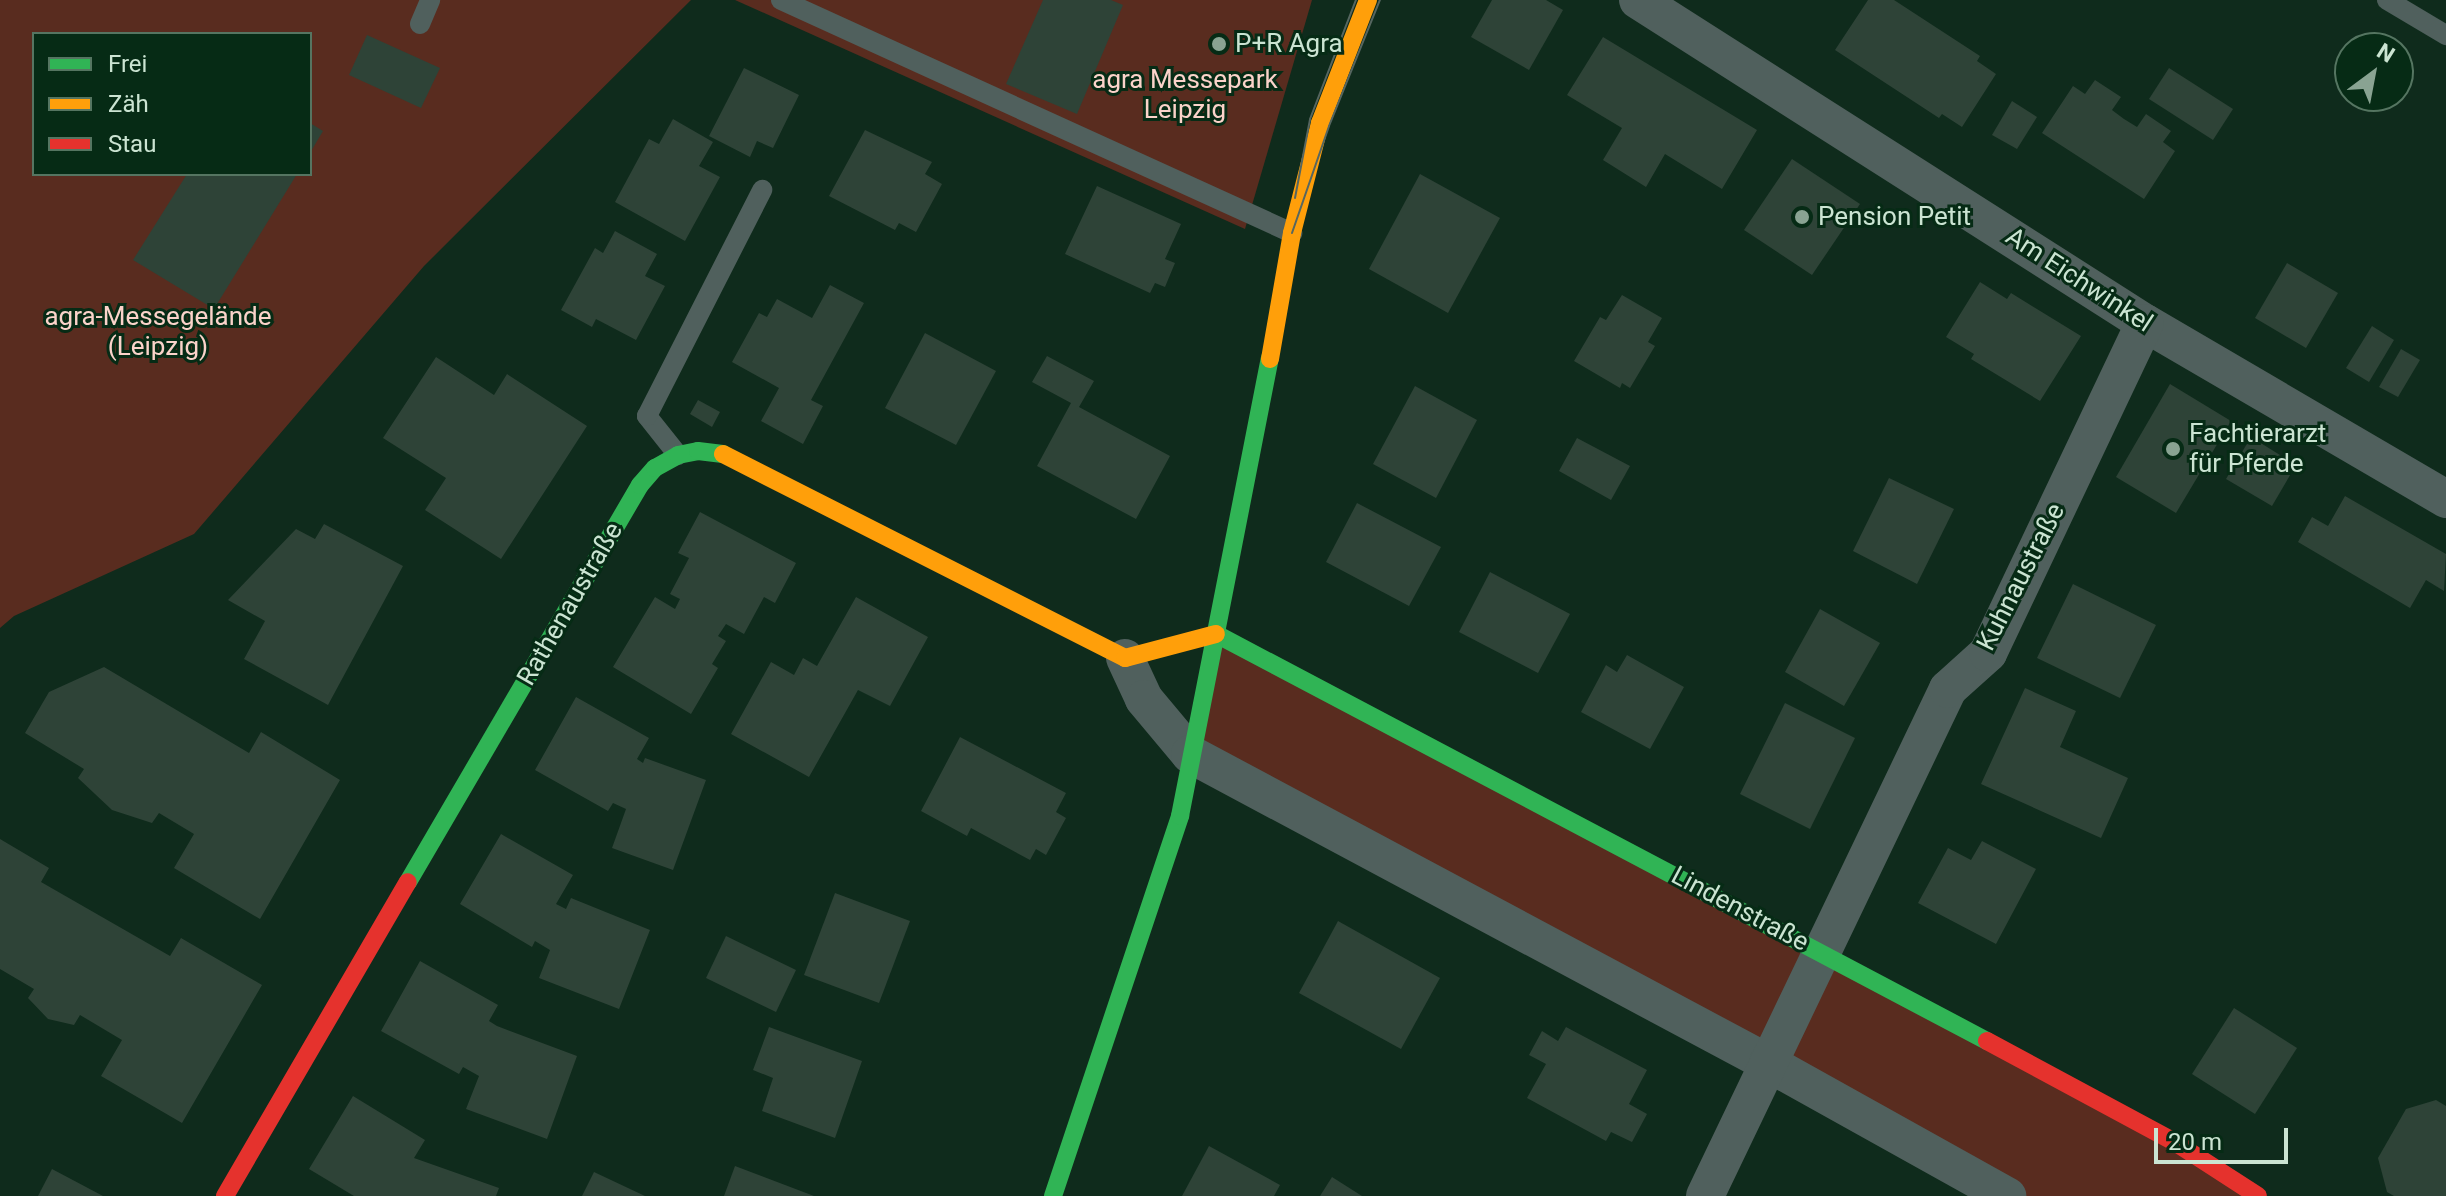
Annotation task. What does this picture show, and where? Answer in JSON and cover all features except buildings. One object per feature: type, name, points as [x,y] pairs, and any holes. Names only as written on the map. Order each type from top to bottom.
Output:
[{"type":"street","points":[[1053,1196],[1180,816],[1190,754],[1250,472],[1292,233],[1320,123],[1368,0]]},
{"type":"street","name":"Am Eichwinkel","points":[[1638,0],[2145,323],[2446,499]]},
{"type":"street","name":"Kuhnaustraße","points":[[1705,1196],[1948,689],[1988,653],[2145,323]]},
{"type":"street","points":[[678,455],[698,451],[721,453],[1125,658],[1144,699],[1190,754],[1768,1063],[2007,1196]]},
{"type":"street","name":"Rathenaustraße","points":[[225,1196],[640,485],[655,468],[678,455]]},
{"type":"street","points":[[1125,658],[1216,634]]},
{"type":"street","name":"Lindenstraße","points":[[1216,634],[1822,952],[2173,1141],[2258,1196]]},
{"type":"lane","points":[[420,24],[430,0]]},
{"type":"lane","points":[[781,0],[1292,233]]},
{"type":"lane","points":[[2387,0],[2446,35]]},
{"type":"lane","points":[[678,455],[647,416],[762,190]]},
{"type":"green space","name":"agra-Messegelände (Leipzig)","points":[[0,0],[691,0],[424,266],[194,534],[14,616],[0,628]]},
{"type":"green space","name":"agra Messepark Leipzig","points":[[735,0],[1312,0],[1245,229]]},
{"type":"green space","points":[[1216,634],[2258,1196],[2007,1196],[1190,754]]},
{"type":"tram line","points":[[1295,198],[1310,119],[1356,0]]},
{"type":"tram line","points":[[1292,233],[1329,126],[1380,0]]},
{"type":"traffic: fast","points":[[1053,1196],[1180,816],[1270,359]]},
{"type":"traffic: fast","points":[[408,882],[640,485],[655,468],[678,455],[698,451],[723,454]]},
{"type":"traffic: fast","points":[[1216,634],[1987,1041]]},
{"type":"traffic: slow","points":[[1270,359],[1292,233],[1320,123],[1368,0]]},
{"type":"traffic: slow","points":[[723,454],[1125,658],[1216,634]]},
{"type":"traffic: jam","points":[[225,1196],[408,882]]},
{"type":"traffic: jam","points":[[1987,1041],[2173,1141],[2258,1196]]},
{"type":"place","name":"P+R Agra","points":[[1219,44]]},
{"type":"place","name":"Pension Petit","points":[[1802,217]]},
{"type":"place","name":"Fachtierarzt für Pferde","points":[[2173,449]]}]
